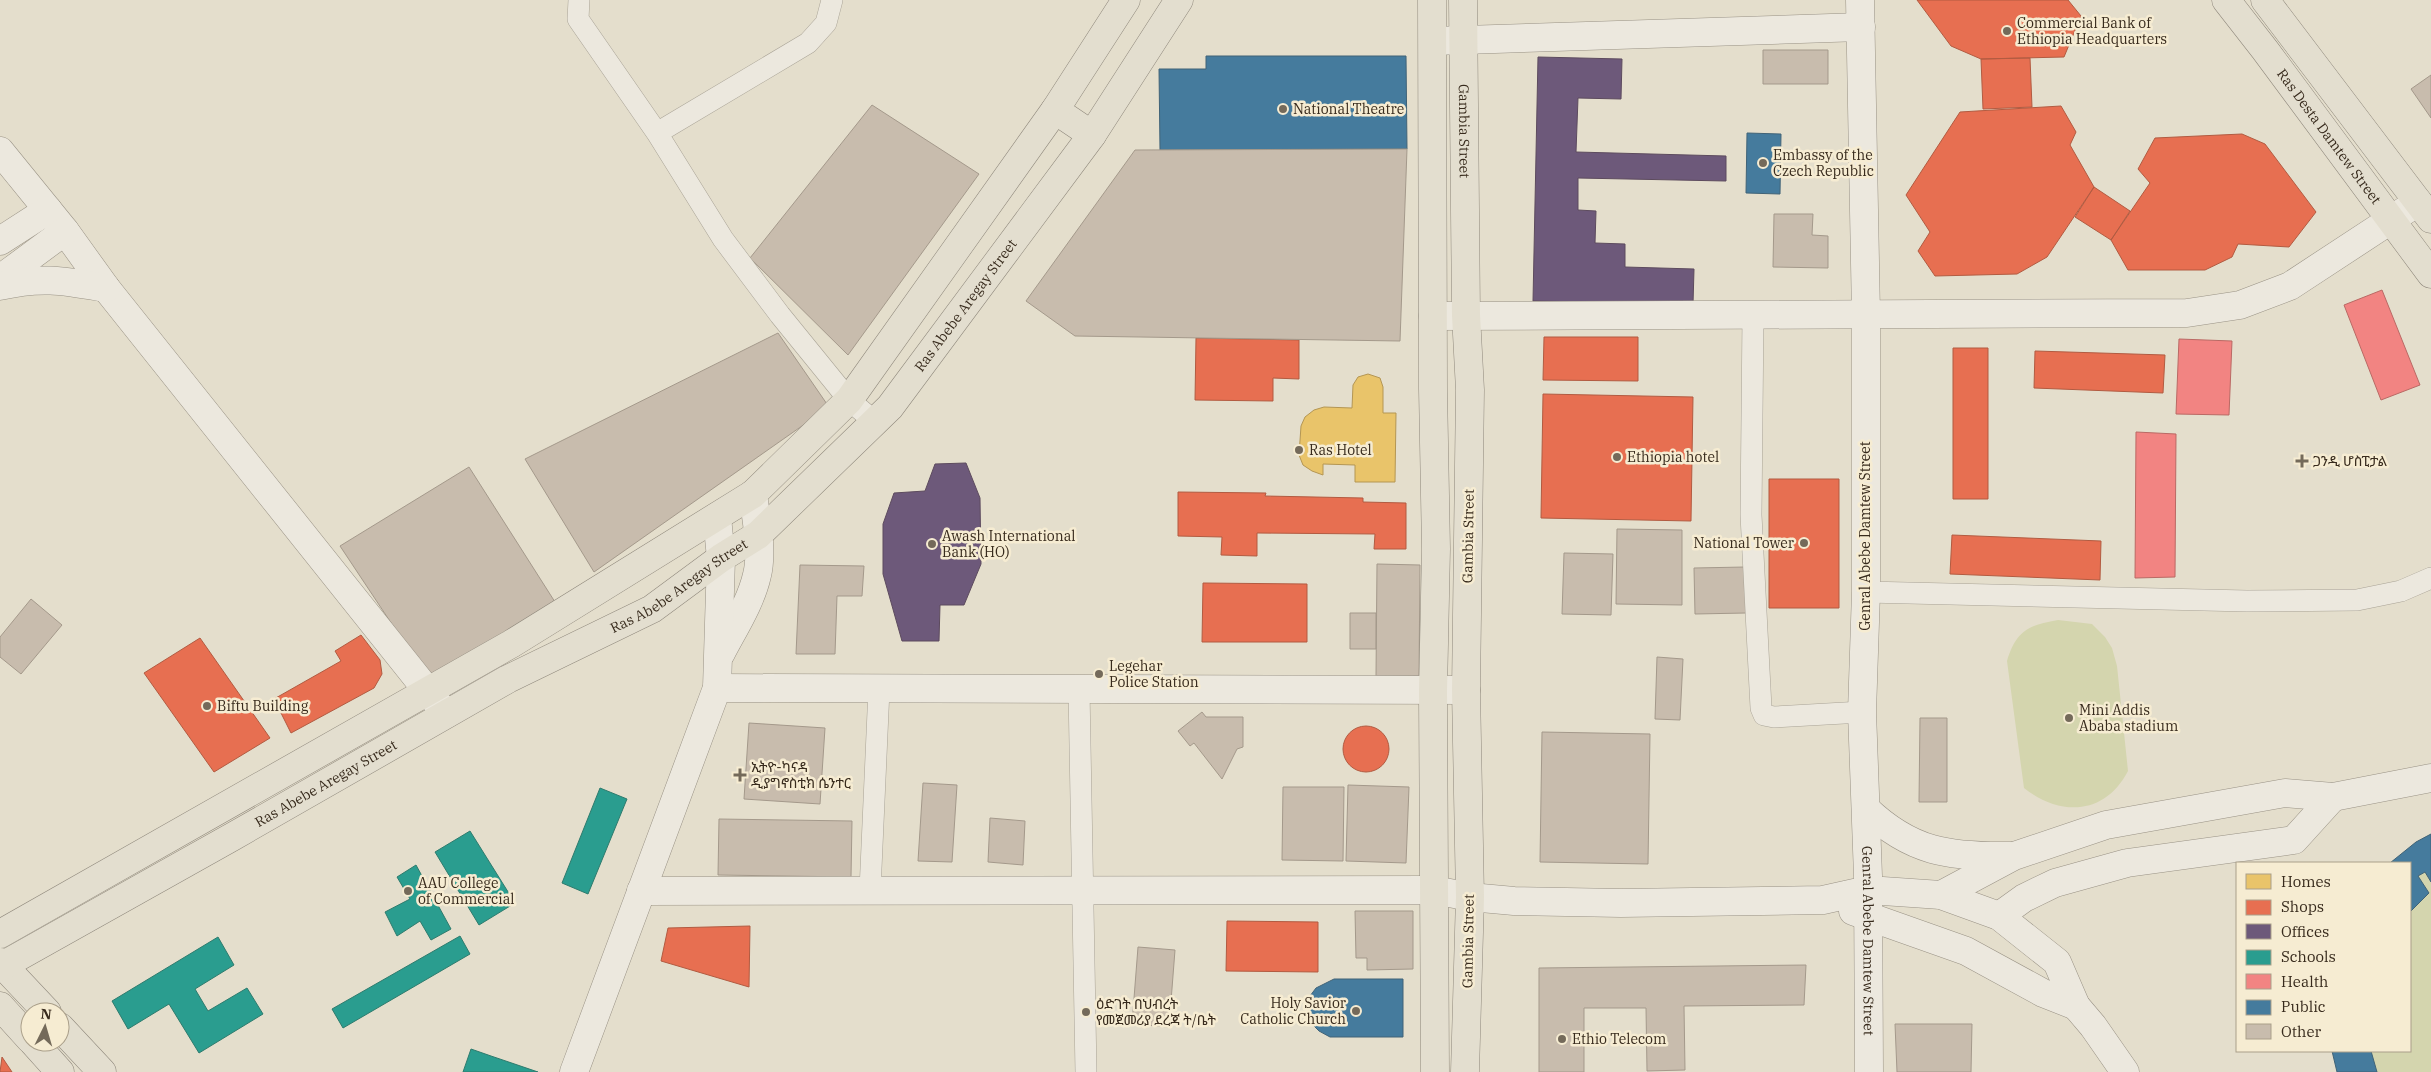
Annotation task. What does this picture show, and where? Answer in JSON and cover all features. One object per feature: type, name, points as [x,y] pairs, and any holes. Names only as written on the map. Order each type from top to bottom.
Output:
[{"type":"main road","points":[[0,934],[511,644],[753,494],[850,400],[1055,110],[1126,0]]},
{"type":"main road","name":"Ras Abebe Aregay Street","points":[[1,965],[232,838],[508,679],[652,609],[721,558],[758,535],[890,407],[1092,135],[1179,0]]},
{"type":"main road","points":[[1432,0],[1436,548],[1433,691],[1435,1072]]},
{"type":"main road","name":"Gambia Street","points":[[1463,0],[1466,315],[1470,390],[1466,690],[1470,897],[1465,1072]]},
{"type":"main road","name":"Genral Abebe Damtew Street","points":[[1860,0],[1866,315],[1866,592],[1862,712],[1868,903],[1869,1072]]},
{"type":"main road","name":"Ras Desta Damtew Street","points":[[2226,0],[2431,274]]},
{"type":"main road","points":[[1433,316],[2187,313],[2240,305],[2290,286],[2391,219],[2424,211],[2265,0]]},
{"type":"main road","points":[[1433,41],[1463,42],[1861,27]]},
{"type":"main road","points":[[1055,110],[1092,135]]},
{"type":"main road","points":[[0,150],[65,231],[106,288],[446,714]]},
{"type":"main road","points":[[0,241],[48,210]]},
{"type":"main road","points":[[0,279],[65,231]]},
{"type":"main road","points":[[0,286],[26,279],[44,279],[106,288]]},
{"type":"main road","points":[[718,658],[744,608],[757,575],[758,535],[753,494]]},
{"type":"main road","points":[[579,1071],[641,891],[717,688],[721,558],[717,517]]},
{"type":"main road","points":[[717,688],[1466,690]]},
{"type":"main road","points":[[641,891],[1434,890],[1470,897],[1514,901],[1621,904],[1823,900],[1868,903],[1941,895],[2014,856],[2115,823],[2284,793],[2333,797],[2431,778]]},
{"type":"main road","points":[[1999,916],[2024,898],[2055,883],[2127,863],[2294,840],[2333,797]]},
{"type":"main road","points":[[1866,809],[1886,828],[1918,846],[1951,854],[1976,857],[2014,856]]},
{"type":"main road","points":[[1941,895],[1999,916],[2056,962],[2076,1006],[2093,1026],[2125,1072]]},
{"type":"main road","points":[[1868,903],[1966,951],[2043,993],[2076,1006]]},
{"type":"main road","points":[[1,965],[36,1002]]},
{"type":"main road","points":[[0,1006],[20,1028]]},
{"type":"main road","points":[[70,1038],[102,1072]]},
{"type":"main road","points":[[42,1052],[60,1072]]},
{"type":"street","points":[[579,0],[578,20],[657,134],[723,239],[780,315],[850,400],[875,422]]},
{"type":"street","points":[[657,134],[808,43],[826,23],[832,0]]},
{"type":"street","points":[[1753,316],[1750,514],[1761,708],[1764,715],[1774,717],[1862,712]]},
{"type":"street","points":[[1866,592],[2247,601],[2348,600],[2401,591],[2431,578]]},
{"type":"street","points":[[870,891],[879,689]]},
{"type":"street","points":[[1079,690],[1086,1072]]},
{"type":"green space","name":"Mini Addis Ababa stadium","points":[[2058,620],[2092,624],[2105,637],[2112,648],[2117,666],[2128,771],[2118,786],[2107,796],[2095,803],[2081,807],[2053,804],[2024,788],[2007,661],[2019,636],[2025,631],[2039,624]]},
{"type":"green space","points":[[2431,834],[2431,1072],[2338,1072],[2332,1052],[2411,1052],[2411,862],[2391,862],[2416,842]]},
{"type":"building: Homes","points":[[1368,374],[1380,378],[1383,387],[1383,413],[1396,413],[1395,482],[1355,482],[1355,465],[1323,464],[1323,475],[1312,471],[1303,465],[1299,455],[1301,426],[1305,417],[1314,410],[1324,407],[1352,408],[1353,385],[1358,377]]},
{"type":"building: Shops","name":"Commercial Bank of Ethiopia Headquarters","points":[[1917,0],[2068,0],[2081,16],[2064,57],[1981,59],[1951,46]]},
{"type":"building: Shops","points":[[2030,58],[2032,107],[1983,109],[1981,59]]},
{"type":"building: Shops","points":[[2061,106],[2076,132],[2070,145],[2094,187],[2047,257],[2017,274],[1935,276],[1918,251],[1930,232],[1906,195],[1960,112]]},
{"type":"building: Shops","points":[[2242,134],[2265,144],[2316,212],[2289,247],[2238,244],[2232,257],[2205,270],[2128,270],[2111,240],[2150,183],[2138,169],[2155,138]]},
{"type":"building: Shops","points":[[2094,187],[2130,211],[2111,240],[2075,217]]},
{"type":"building: Shops","points":[[1544,337],[1638,337],[1638,381],[1543,380]]},
{"type":"building: Shops","points":[[1196,338],[1299,340],[1299,379],[1273,378],[1273,401],[1195,400]]},
{"type":"building: Shops","points":[[1953,348],[1988,348],[1988,499],[1953,499]]},
{"type":"building: Shops","points":[[2035,351],[2165,355],[2163,393],[2034,388]]},
{"type":"building: Shops","name":"Ethiopia hotel","points":[[1543,394],[1693,397],[1691,521],[1541,518]]},
{"type":"building: Shops","name":"National Tower","points":[[1769,479],[1839,479],[1839,608],[1769,608]]},
{"type":"building: Shops","points":[[1178,492],[1266,493],[1265,496],[1363,498],[1363,502],[1406,503],[1406,549],[1374,549],[1375,534],[1257,533],[1257,556],[1221,555],[1222,537],[1178,536]]},
{"type":"building: Shops","points":[[1952,535],[2101,541],[2100,580],[1950,574]]},
{"type":"building: Shops","points":[[1203,583],[1307,584],[1307,642],[1202,642]]},
{"type":"building: Shops","points":[[361,635],[380,660],[382,674],[374,688],[291,733],[274,699],[341,661],[335,651]]},
{"type":"building: Shops","name":"Biftu Building","points":[[200,638],[270,738],[214,772],[144,673]]},
{"type":"building: Shops","points":[[1361,726],[1371,726],[1385,736],[1389,749],[1385,762],[1379,768],[1371,772],[1361,772],[1347,762],[1343,754],[1343,744],[1353,730]]},
{"type":"building: Shops","points":[[1227,921],[1318,922],[1318,972],[1226,971]]},
{"type":"building: Shops","points":[[750,926],[749,987],[661,961],[668,928]]},
{"type":"building: Shops","points":[[2,1057],[12,1072],[0,1072]]},
{"type":"building: Offices","points":[[1538,57],[1622,59],[1621,99],[1578,98],[1576,152],[1726,156],[1726,181],[1578,178],[1578,210],[1596,211],[1595,243],[1625,244],[1625,267],[1694,269],[1693,304],[1533,301]]},
{"type":"building: Offices","name":"Awash International Bank (HO)","points":[[966,463],[980,498],[981,564],[964,605],[940,605],[939,641],[902,641],[883,574],[883,524],[894,493],[925,491],[935,464]]},
{"type":"building: Schools","points":[[600,788],[627,799],[588,894],[562,883]]},
{"type":"building: Schools","points":[[470,831],[515,903],[479,925],[435,852]]},
{"type":"building: Schools","points":[[416,865],[451,929],[431,940],[420,921],[397,936],[385,912],[410,899],[397,877]]},
{"type":"building: Schools","points":[[460,936],[470,954],[343,1028],[332,1009]]},
{"type":"building: Schools","points":[[218,937],[234,965],[195,989],[208,1011],[247,988],[263,1014],[199,1053],[169,1004],[128,1029],[112,1001]]},
{"type":"building: Schools","points":[[471,1049],[491,1056],[538,1072],[463,1072]]},
{"type":"building: Health","points":[[2382,290],[2420,385],[2381,400],[2344,305]]},
{"type":"building: Health","points":[[2179,339],[2232,341],[2229,415],[2176,414]]},
{"type":"building: Health","points":[[2136,432],[2176,434],[2175,577],[2135,578]]},
{"type":"building: Public","name":"National Theatre","points":[[1206,56],[1406,56],[1407,149],[1160,150],[1159,69],[1206,69]]},
{"type":"building: Public","name":"Embassy of the Czech Republic","points":[[1747,133],[1781,134],[1780,194],[1746,193]]},
{"type":"building: Public","points":[[2431,834],[2431,882],[2425,872],[2418,876],[2429,893],[2411,911],[2411,862],[2391,862],[2416,842]]},
{"type":"building: Public","name":"Holy Savior Catholic Church","points":[[1334,979],[1403,979],[1403,1037],[1330,1037],[1319,1031],[1313,1025],[1309,1016],[1310,996],[1316,988]]},
{"type":"building: Public","points":[[2332,1052],[2371,1052],[2377,1072],[2337,1072]]},
{"type":"building: Other","points":[[1763,50],[1828,50],[1828,84],[1763,84]]},
{"type":"building: Other","points":[[2431,75],[2431,118],[2411,89]]},
{"type":"building: Other","points":[[872,105],[979,174],[848,355],[750,258]]},
{"type":"building: Other","name":"National Theatre","points":[[1407,149],[1400,341],[1075,336],[1026,301],[1135,150]]},
{"type":"building: Other","points":[[1774,214],[1813,214],[1812,235],[1828,236],[1828,268],[1773,267]]},
{"type":"building: Other","points":[[778,333],[829,407],[594,572],[525,459]]},
{"type":"building: Other","points":[[469,467],[555,602],[429,680],[340,546]]},
{"type":"building: Other","points":[[1617,529],[1682,530],[1682,605],[1616,604]]},
{"type":"building: Other","points":[[1564,553],[1613,554],[1611,615],[1562,614]]},
{"type":"building: Other","points":[[1377,564],[1420,565],[1419,676],[1376,676]]},
{"type":"building: Other","points":[[800,565],[864,566],[862,596],[837,596],[835,654],[796,654]]},
{"type":"building: Other","points":[[1745,567],[1746,613],[1695,614],[1694,568]]},
{"type":"building: Other","points":[[31,599],[62,625],[21,674],[0,657],[0,637]]},
{"type":"building: Other","points":[[1350,613],[1376,613],[1376,649],[1350,649]]},
{"type":"building: Other","points":[[1657,657],[1683,659],[1680,720],[1655,719]]},
{"type":"building: Other","points":[[1202,712],[1206,717],[1243,717],[1243,747],[1237,749],[1222,779],[1194,743],[1190,746],[1178,731]]},
{"type":"building: Other","points":[[1920,718],[1947,718],[1947,802],[1919,802]]},
{"type":"building: Other","points":[[749,723],[825,728],[820,804],[744,799]]},
{"type":"building: Other","points":[[1542,732],[1650,734],[1648,864],[1540,862]]},
{"type":"building: Other","points":[[923,783],[957,785],[952,862],[918,861]]},
{"type":"building: Other","points":[[1348,785],[1409,787],[1406,863],[1346,861]]},
{"type":"building: Other","points":[[1283,787],[1344,787],[1343,861],[1282,860]]},
{"type":"building: Other","points":[[990,818],[1025,821],[1023,865],[988,862]]},
{"type":"building: Other","points":[[719,819],[852,821],[851,877],[718,875]]},
{"type":"building: Other","points":[[1355,911],[1413,911],[1413,969],[1367,970],[1367,958],[1356,958]]},
{"type":"building: Other","points":[[1138,947],[1175,950],[1169,1027],[1132,1024]]},
{"type":"building: Other","name":"Ethio Telecom","points":[[1806,965],[1804,1005],[1684,1006],[1685,1070],[1647,1071],[1646,1008],[1584,1008],[1584,1072],[1539,1072],[1539,968]]},
{"type":"building: Other","points":[[1895,1024],[1972,1024],[1971,1072],[1897,1072]]},
{"type":"place","name":"Commercial Bank of Ethiopia Headquarters","points":[[2007,31]]},
{"type":"place","name":"National Theatre","points":[[1283,109]]},
{"type":"place","name":"Embassy of the Czech Republic","points":[[1763,163]]},
{"type":"place","name":"Ras Hotel","points":[[1299,450]]},
{"type":"place","name":"Ethiopia hotel","points":[[1617,457]]},
{"type":"place","name":"ጋንዲ ሆስፒታል","points":[[2302,461]]},
{"type":"place","name":"National Tower","points":[[1804,543]]},
{"type":"place","name":"Awash International Bank (HO)","points":[[932,544]]},
{"type":"place","name":"Legehar Police Station","points":[[1099,674]]},
{"type":"place","name":"Biftu Building","points":[[207,706]]},
{"type":"place","name":"Mini Addis Ababa stadium","points":[[2069,718]]},
{"type":"place","name":"ኢትዮ-ካናዳ ዲያግኖስቲክ ሴንተር","points":[[740,775]]},
{"type":"place","name":"AAU College of Commercial","points":[[408,891]]},
{"type":"place","name":"Holy Savior Catholic Church","points":[[1356,1011]]},
{"type":"place","name":"ዕድገት በህብረት የመጀመሪያ ደረጃ ት/ቤት","points":[[1086,1012]]},
{"type":"place","name":"Ethio Telecom","points":[[1562,1039]]}]
